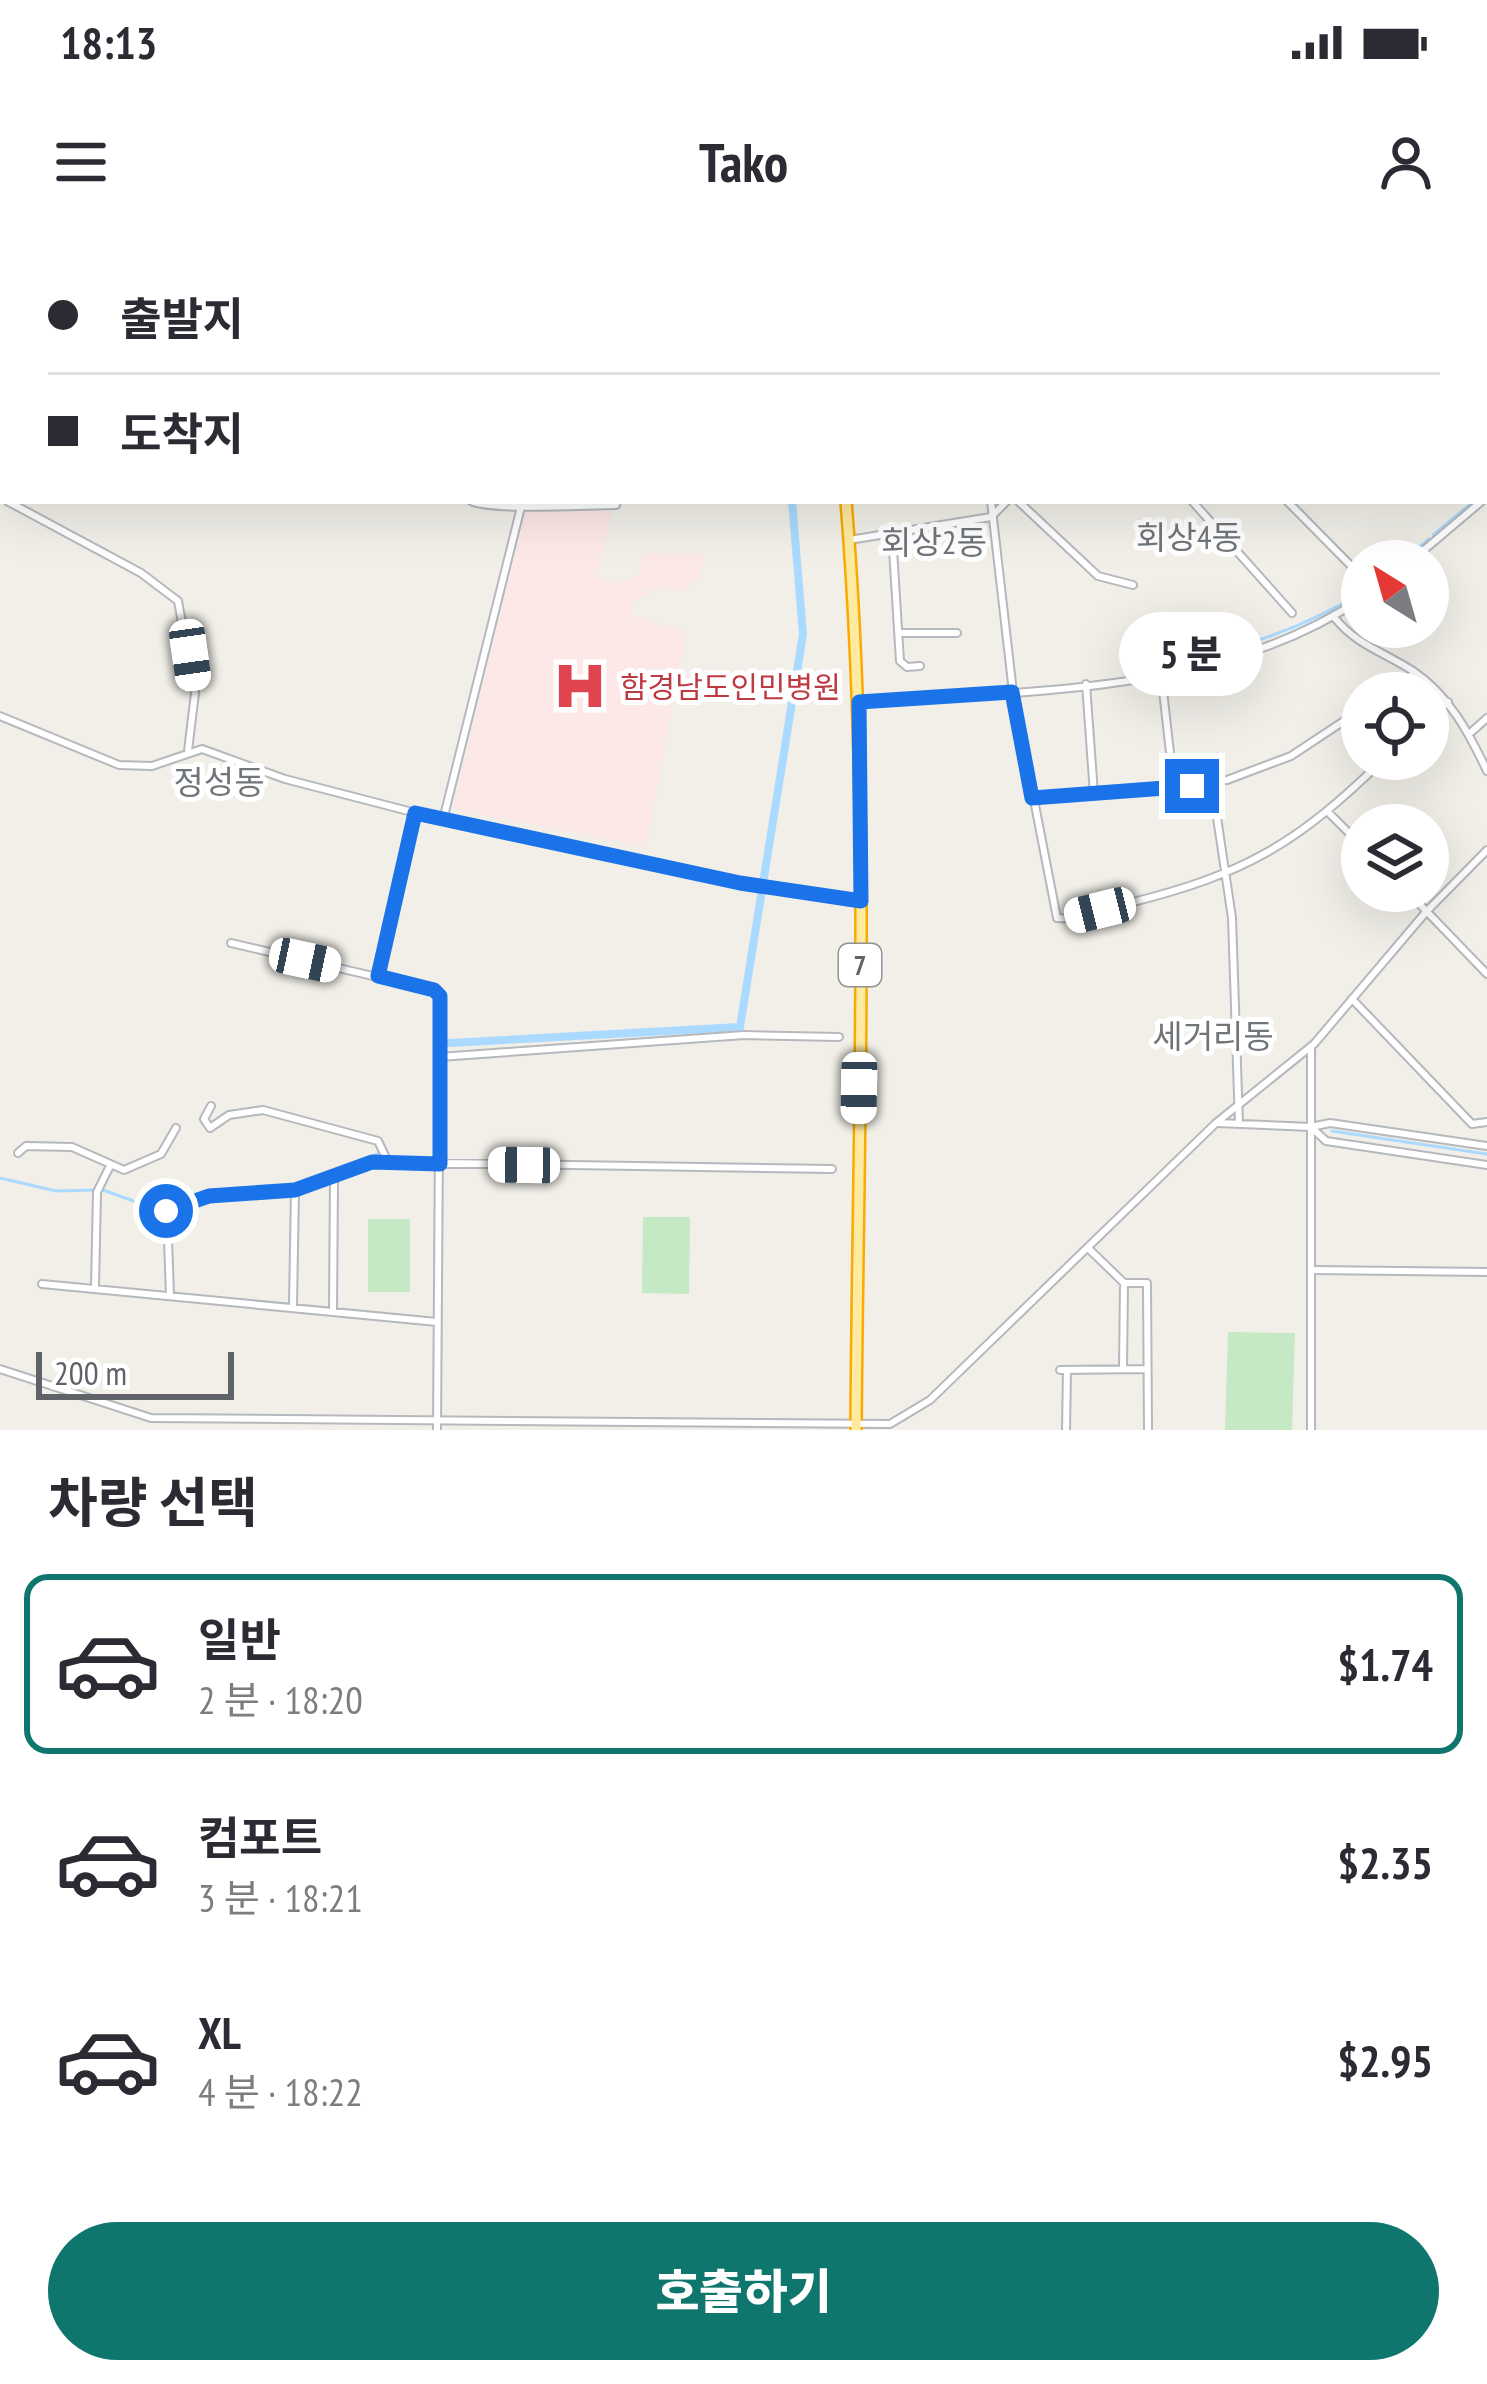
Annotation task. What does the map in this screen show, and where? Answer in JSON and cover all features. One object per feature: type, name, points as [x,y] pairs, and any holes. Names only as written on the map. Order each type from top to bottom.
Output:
[{"type":"highway","name":"7","points":[[846,504],[859,702],[856,1429]]},
{"type":"street","points":[[14,504],[141,573],[178,601],[195,693],[188,751]]},
{"type":"street","points":[[478,504],[489,509],[516,504]]},
{"type":"street","points":[[443,820],[522,504]]},
{"type":"street","points":[[553,504],[616,504]]},
{"type":"street","points":[[991,504],[1012,692],[1057,918],[1226,876],[1268,856],[1329,813],[1363,780]]},
{"type":"street","points":[[849,540],[991,517],[1004,504]]},
{"type":"street","points":[[1021,504],[1098,576],[1133,585]]},
{"type":"street","points":[[1195,504],[1292,614]]},
{"type":"street","points":[[1290,504],[1341,556]]},
{"type":"street","points":[[1436,540],[1479,504]]},
{"type":"street","points":[[892,534],[902,664],[920,667]]},
{"type":"street","points":[[859,702],[1012,692],[1211,666],[1341,612]]},
{"type":"street","points":[[1334,617],[1352,638],[1413,672]]},
{"type":"street","points":[[899,633],[957,633]]},
{"type":"street","points":[[1161,674],[1174,788]]},
{"type":"street","points":[[1086,683],[1094,794]]},
{"type":"street","points":[[1449,704],[1487,771]]},
{"type":"street","points":[[0,716],[119,765],[152,766],[188,751],[211,751],[285,779],[443,820],[757,886],[861,901]]},
{"type":"street","points":[[1469,734],[1487,718]]},
{"type":"street","points":[[1032,798],[1212,784],[1280,761],[1341,722]]},
{"type":"street","points":[[1212,784],[1226,876],[1239,1124]]},
{"type":"street","points":[[378,976],[415,813]]},
{"type":"street","points":[[1329,813],[1341,825]]},
{"type":"street","points":[[1449,889],[1487,850]]},
{"type":"street","points":[[0,1369],[151,1418],[437,1426],[856,1429],[890,1424],[923,1406],[1216,1123],[1311,1047],[1426,912],[1487,974]]},
{"type":"street","points":[[232,943],[438,992],[437,1426]]},
{"type":"street","points":[[1352,999],[1472,1124],[1487,1122]]},
{"type":"street","points":[[439,1057],[699,1037],[839,1037]]},
{"type":"street","points":[[1311,1047],[1311,1430]]},
{"type":"street","points":[[211,1106],[204,1119],[211,1128],[229,1115],[263,1110],[378,1141],[388,1162]]},
{"type":"street","points":[[1216,1123],[1312,1127],[1330,1123],[1487,1146]]},
{"type":"street","points":[[1312,1127],[1326,1141],[1487,1165]]},
{"type":"street","points":[[18,1153],[26,1146],[63,1145],[91,1154],[109,1168],[148,1163],[161,1154],[176,1128]]},
{"type":"street","points":[[148,1209],[166,1211],[209,1196],[295,1190],[372,1162],[832,1169]]},
{"type":"street","points":[[94,1287],[97,1199],[109,1168]]},
{"type":"street","points":[[333,1310],[334,1179]]},
{"type":"street","points":[[293,1308],[295,1190]]},
{"type":"street","points":[[166,1211],[170,1296]]},
{"type":"street","points":[[1088,1248],[1124,1283],[1123,1369]]},
{"type":"street","points":[[1312,1270],[1487,1271]]},
{"type":"street","points":[[1124,1283],[1147,1282],[1148,1430]]},
{"type":"street","points":[[42,1284],[437,1322]]},
{"type":"street","points":[[1066,1430],[1064,1370],[1148,1369]]},
{"type":"shaded area","name":"함경남도인민병원","points":[[526,505],[612,512],[597,577],[619,582],[641,573],[642,553],[705,553],[700,577],[684,590],[653,589],[632,603],[631,616],[687,631],[646,847],[453,809]]},
{"type":"green space","points":[[643,1217],[690,1217],[689,1294],[642,1293]]},
{"type":"green space","points":[[368,1219],[410,1219],[410,1292],[368,1292]]},
{"type":"green space","points":[[1228,1332],[1295,1333],[1292,1430],[1225,1430]]},
{"type":"waterway","points":[[450,1043],[740,1027],[803,634],[792,504]]},
{"type":"waterway","points":[[1295,504],[1341,551]]},
{"type":"waterway","points":[[1433,535],[1470,504]]},
{"type":"waterway","points":[[1165,665],[1267,637],[1341,603]]},
{"type":"waterway","points":[[1332,1131],[1487,1154]]},
{"type":"waterway","points":[[367,1161],[380,1152]]},
{"type":"waterway","points":[[0,1178],[56,1191],[94,1190]]},
{"type":"waterway","points":[[240,1189],[302,1184]]},
{"type":"waterway","points":[[103,1190],[150,1207]]},
{"type":"waterway","points":[[171,1207],[225,1191]]},
{"type":"place","name":"함경남도인민병원","points":[[580,686]]},
{"type":"district","name":"회상4동","points":[[1189,536]]},
{"type":"district","name":"회상2동","points":[[934,541]]},
{"type":"district","name":"정성동","points":[[219,781]]},
{"type":"district","name":"세거리동","points":[[1213,1035]]},
{"type":"route","points":[[166,1211],[209,1196],[295,1190],[372,1162],[440,1164],[440,996],[434,990],[378,976],[415,813],[740,883],[861,901],[859,702],[1012,692],[1032,798],[1192,786]]}]
